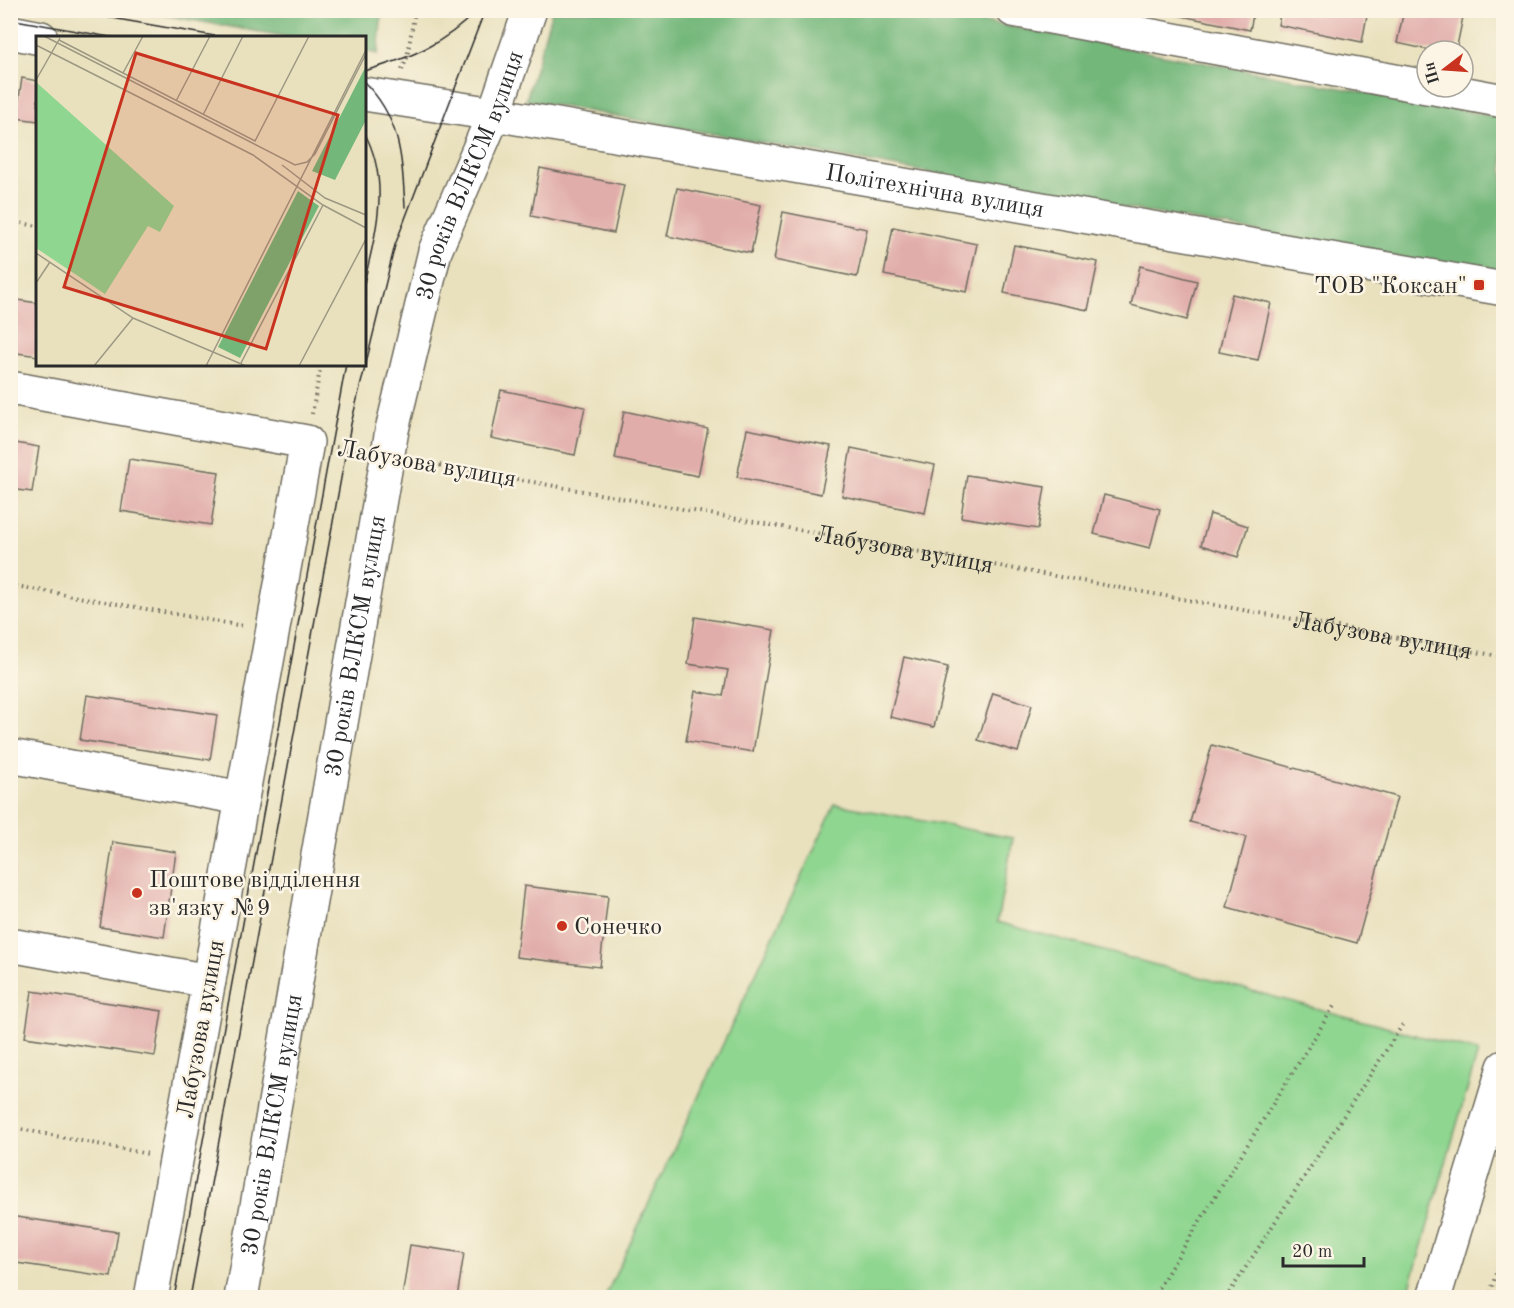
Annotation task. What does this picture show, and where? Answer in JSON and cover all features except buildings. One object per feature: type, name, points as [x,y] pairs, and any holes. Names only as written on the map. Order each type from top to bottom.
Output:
[{"type":"street","name":"30 років ВЛКСМ вулиця","points":[[241,1298],[388,456],[435,251],[494,114],[530,10]]},
{"type":"street","points":[[1013,10],[1415,85]]},
{"type":"street","points":[[10,32],[36,37]]},
{"type":"street","name":"Політехнічна вулиця","points":[[377,96],[494,114],[1503,289]]},
{"type":"street","points":[[1475,96],[1503,101]]},
{"type":"street","name":"Лабузова вулиця","points":[[10,388],[307,442],[152,1298]]},
{"type":"street","points":[[10,756],[242,798]]},
{"type":"street","points":[[10,945],[208,981]]},
{"type":"street","points":[[1434,1298],[1503,1067]]},
{"type":"path","points":[[377,96],[407,58],[415,10]]},
{"type":"path","points":[[10,221],[36,226]]},
{"type":"path","name":"Лабузова вулиця","points":[[321,366],[307,442],[1503,657]]},
{"type":"path","points":[[10,585],[272,632]]},
{"type":"path","points":[[1152,1298],[1336,1003]]},
{"type":"path","points":[[1226,1298],[1403,1024]]},
{"type":"path","points":[[10,1127],[176,1160]]},
{"type":"path","points":[[1489,1298],[1498,1266],[1503,1268]]},
{"type":"green space","points":[[140,11],[382,11],[378,54],[366,51],[366,36],[283,36]]},
{"type":"green space","points":[[552,11],[926,11],[1503,118],[1503,276],[526,100]]},
{"type":"green space","points":[[835,804],[1013,838],[997,922],[1478,1052],[1407,1297],[605,1297]]},
{"type":"tram line","points":[[66,10],[215,36]]},
{"type":"tram line","points":[[366,70],[425,49],[452,32],[477,10]]},
{"type":"tram line","points":[[366,363],[395,245],[485,10]]},
{"type":"tram line","points":[[10,19],[104,36]]},
{"type":"tram line","points":[[366,84],[386,110],[397,140],[403,172],[405,207]]},
{"type":"tram line","points":[[366,137],[377,169],[379,188],[379,207],[366,274]]},
{"type":"tram line","points":[[174,1298],[346,366]]},
{"type":"tram line","points":[[190,1298],[351,424],[365,366]]},
{"type":"place","name":"ТОВ \"Коксан\"","points":[[1479,285]]},
{"type":"place","name":"Поштове відділення зв'язку №9","points":[[137,893]]},
{"type":"place","name":"Сонечко","points":[[562,926]]}]
